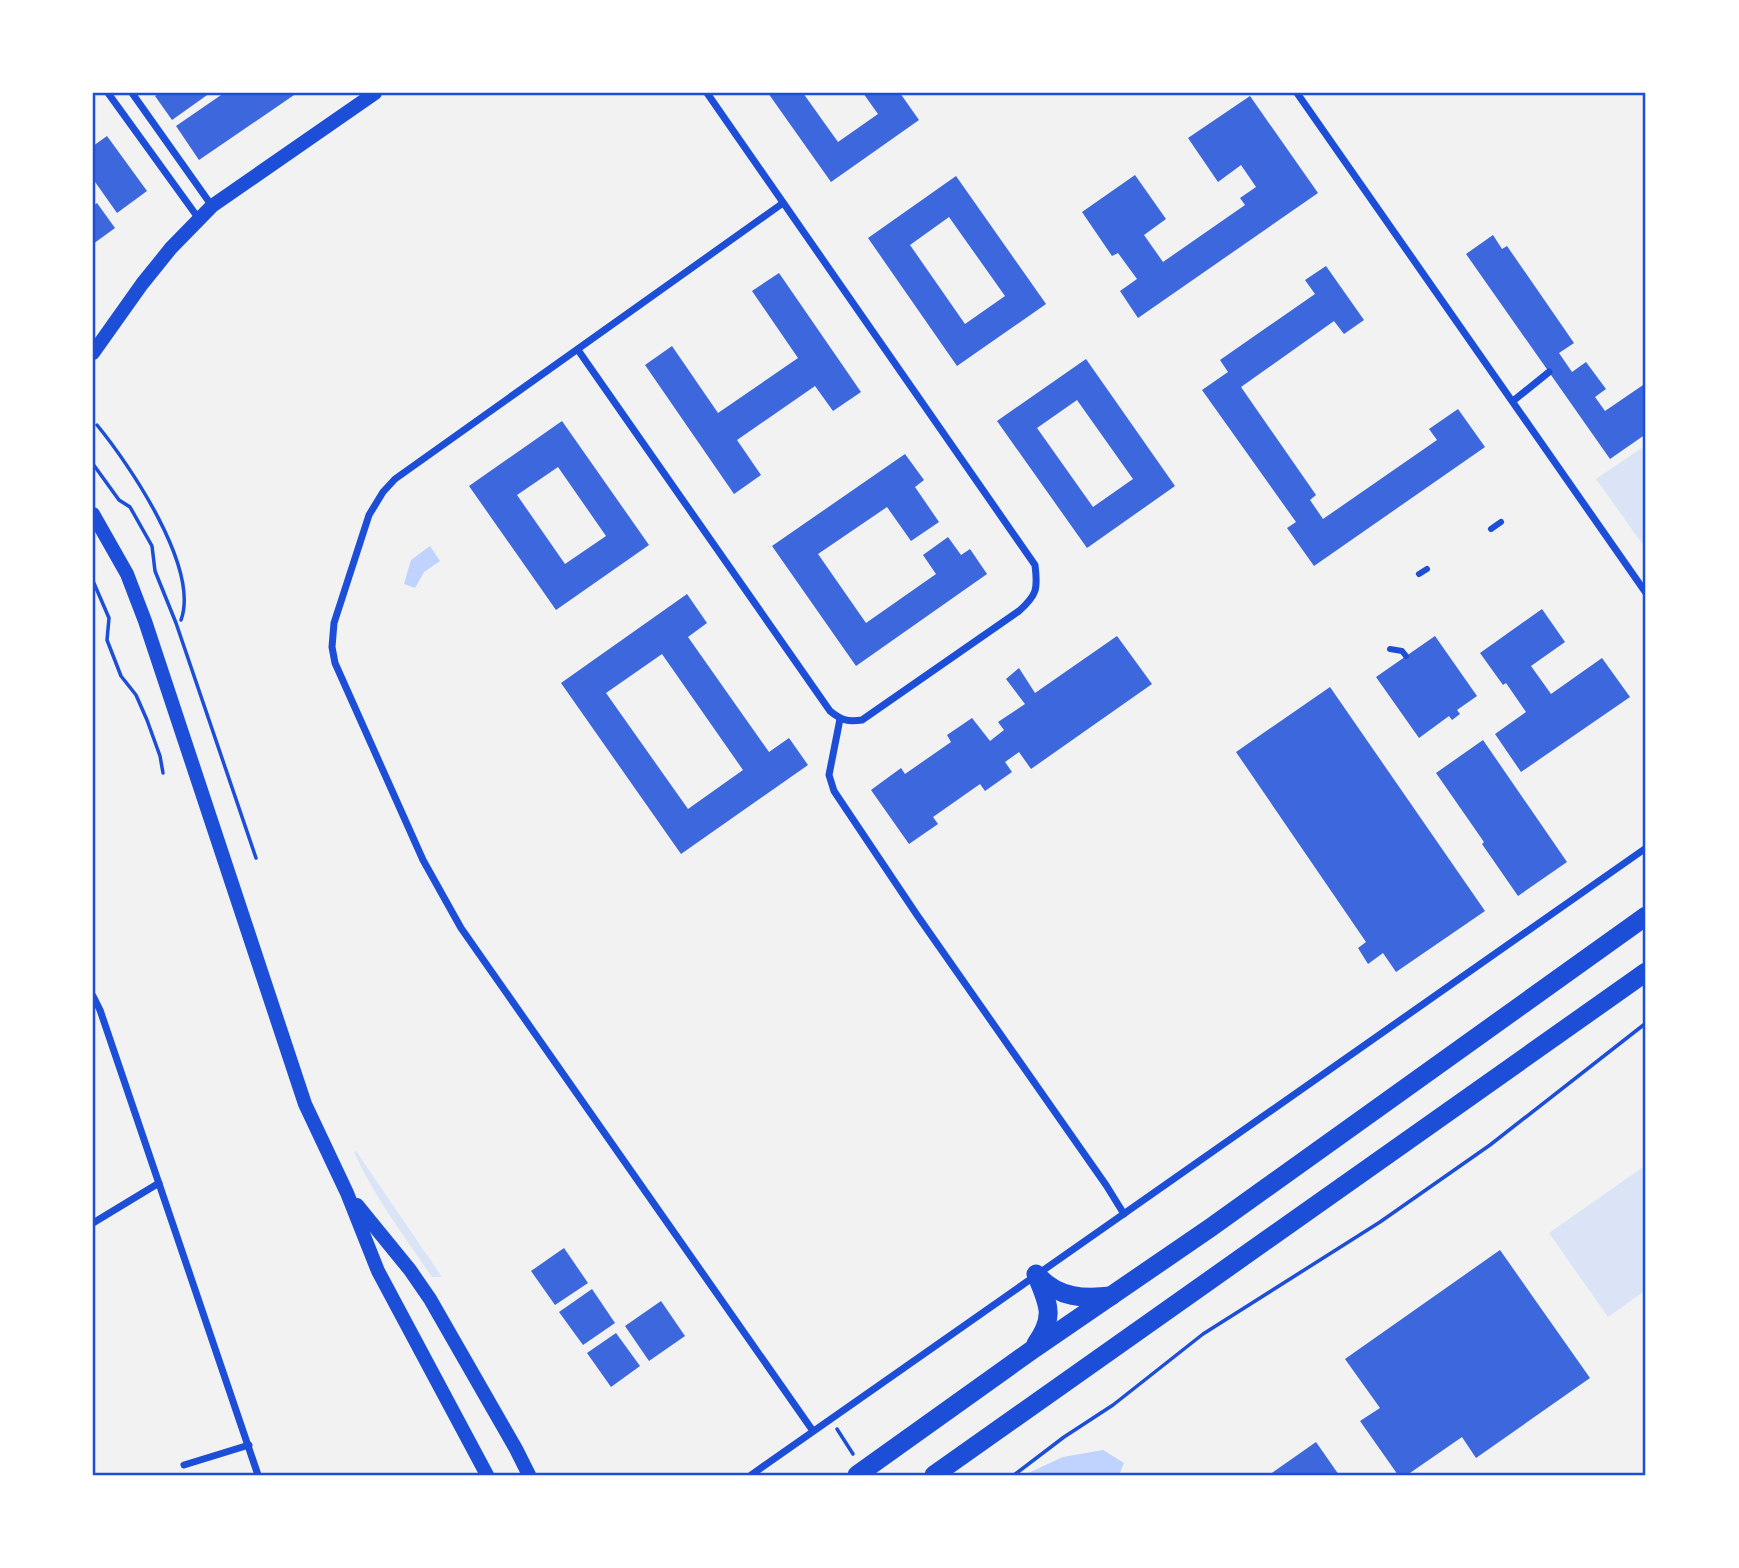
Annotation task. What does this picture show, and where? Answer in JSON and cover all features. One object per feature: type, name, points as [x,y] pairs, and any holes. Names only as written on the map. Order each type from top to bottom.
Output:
[{"type":"highway","points":[[857,1475],[1646,916]]},
{"type":"highway","points":[[934,1475],[1646,972]]},
{"type":"highway","points":[[1036,1274],[1049,1288],[1060,1293],[1093,1298],[1111,1296]]},
{"type":"highway","points":[[1032,1350],[1050,1320],[1048,1306],[1036,1274]]},
{"type":"main road","points":[[93,353],[142,284],[212,206],[374,93]]},
{"type":"main road","points":[[93,514],[127,574],[145,621],[305,1104],[347,1193],[378,1271],[488,1475]]},
{"type":"main road","points":[[347,1193],[410,1270],[430,1299],[529,1475]]},
{"type":"street","points":[[108,93],[199,219]]},
{"type":"street","points":[[132,93],[212,206]]},
{"type":"street","points":[[578,350],[830,711],[840,719],[849,722],[862,720],[1019,611],[1032,599],[1037,585],[1035,565],[707,93]]},
{"type":"street","points":[[1297,93],[1646,593]]},
{"type":"street","points":[[783,203],[389,486],[369,515],[334,623],[332,646],[335,663],[423,860],[461,928],[813,1431]]},
{"type":"street","points":[[1513,401],[1549,372]]},
{"type":"street","points":[[1491,529],[1501,522]]},
{"type":"street","points":[[1419,574],[1427,569]]},
{"type":"street","points":[[1390,649],[1402,651],[1405,656]]},
{"type":"street","points":[[840,719],[829,775],[834,791],[1124,1214]]},
{"type":"street","points":[[751,1475],[1646,848]]},
{"type":"street","points":[[93,996],[258,1475]]},
{"type":"street","points":[[93,1223],[159,1183]]},
{"type":"street","points":[[184,1465],[249,1445]]},
{"type":"path","points":[[97,425],[114,446],[158,515],[176,559],[185,594],[181,620]]},
{"type":"path","points":[[93,464],[119,500],[130,507],[152,546],[155,571],[181,635],[256,858]]},
{"type":"path","points":[[93,581],[109,618],[107,640],[121,676],[136,695],[147,720],[163,773]]},
{"type":"path","points":[[1014,1475],[1064,1437],[1113,1405],[1203,1334],[1380,1222],[1480,1152],[1646,1023]]},
{"type":"path","points":[[839,1434],[853,1454]]},
{"type":"shaded area","points":[[1646,445],[1646,549],[1596,479]]},
{"type":"shaded area","points":[[356,1151],[442,1277],[432,1277],[401,1232],[371,1185],[354,1152]]},
{"type":"shaded area","points":[[1646,1165],[1646,1290],[1608,1317],[1549,1233]]},
{"type":"water","points":[[430,546],[440,561],[424,572],[415,588],[404,584],[411,560]]},
{"type":"water","points":[[1103,1450],[1124,1463],[1119,1475],[1024,1475],[1063,1457]]},
{"type":"building","points":[[160,93],[210,93],[172,120],[155,96]]},
{"type":"building","points":[[224,93],[297,93],[199,160],[176,126]]},
{"type":"building","points":[[768,93],[803,93],[838,142],[878,114],[863,93],[900,93],[919,120],[831,182]]},
{"type":"building","points":[[1250,96],[1318,193],[1138,318],[1120,291],[1137,279],[1118,253],[1112,256],[1082,212],[1135,175],[1166,219],[1144,235],[1163,262],[1245,205],[1240,198],[1256,187],[1241,165],[1218,182],[1188,138]]},
{"type":"building","points":[[107,136],[147,191],[117,213],[93,179],[93,146]]},
{"type":"building","points":[[956,176],[1046,304],[957,366],[868,238]],"holes":[[[949,217],[1005,296],[965,324],[910,245]]]},
{"type":"building","points":[[97,203],[115,228],[93,244],[93,206]]},
{"type":"building","points":[[1493,235],[1502,249],[1507,246],[1574,343],[1559,353],[1572,372],[1586,362],[1606,389],[1595,397],[1605,411],[1646,383],[1646,434],[1610,459],[1466,254]]},
{"type":"building","points":[[1326,266],[1364,320],[1344,334],[1334,321],[1241,387],[1316,495],[1310,500],[1323,519],[1437,440],[1429,429],[1458,409],[1485,447],[1314,566],[1287,528],[1296,522],[1202,390],[1228,372],[1220,360],[1315,294],[1305,280]]},
{"type":"building","points":[[779,273],[861,392],[833,411],[815,386],[737,440],[761,475],[734,494],[645,365],[672,346],[718,413],[798,358],[752,291]]},
{"type":"building","points":[[1086,359],[1175,486],[1087,548],[997,421]],"holes":[[[1077,400],[1133,479],[1093,507],[1037,428]]]},
{"type":"building","points":[[562,421],[649,545],[556,610],[469,486]],"holes":[[[558,467],[606,536],[565,564],[517,495]]]},
{"type":"building","points":[[905,454],[924,480],[915,487],[939,522],[911,541],[887,507],[818,554],[866,623],[936,574],[923,555],[948,537],[961,555],[970,549],[987,574],[856,666],[772,546]]},
{"type":"building","points":[[687,594],[707,623],[688,637],[769,752],[789,738],[808,765],[681,854],[561,683]],"holes":[[[662,654],[743,770],[688,809],[606,693]]]},
{"type":"building","points":[[1542,609],[1565,642],[1531,666],[1551,694],[1602,658],[1630,697],[1521,772],[1495,734],[1526,712],[1480,653]]},
{"type":"building","points":[[1117,636],[1152,684],[1031,769],[1019,752],[1005,762],[1012,772],[985,791],[980,784],[933,817],[938,824],[909,844],[871,790],[901,768],[905,774],[951,742],[947,735],[972,718],[990,741],[1004,730],[998,722],[1025,704],[1006,679],[1019,668],[1035,693]]},
{"type":"building","points":[[1435,636],[1477,696],[1457,710],[1460,714],[1452,720],[1449,716],[1419,738],[1376,677]]},
{"type":"building","points":[[1330,687],[1485,911],[1396,972],[1383,953],[1368,964],[1358,948],[1366,942],[1236,752]]},
{"type":"building","points":[[1483,740],[1567,862],[1518,896],[1436,773]]},
{"type":"building","points":[[564,1248],[588,1283],[555,1305],[531,1271]]},
{"type":"building","points":[[1500,1250],[1590,1378],[1476,1458],[1462,1437],[1407,1475],[1398,1475],[1360,1421],[1380,1408],[1345,1359]]},
{"type":"building","points":[[592,1289],[615,1323],[583,1345],[559,1312]]},
{"type":"building","points":[[661,1301],[685,1336],[649,1361],[625,1326]]},
{"type":"building","points":[[616,1333],[640,1366],[611,1387],[587,1353]]},
{"type":"building","points":[[1316,1442],[1339,1475],[1269,1475]]}]
